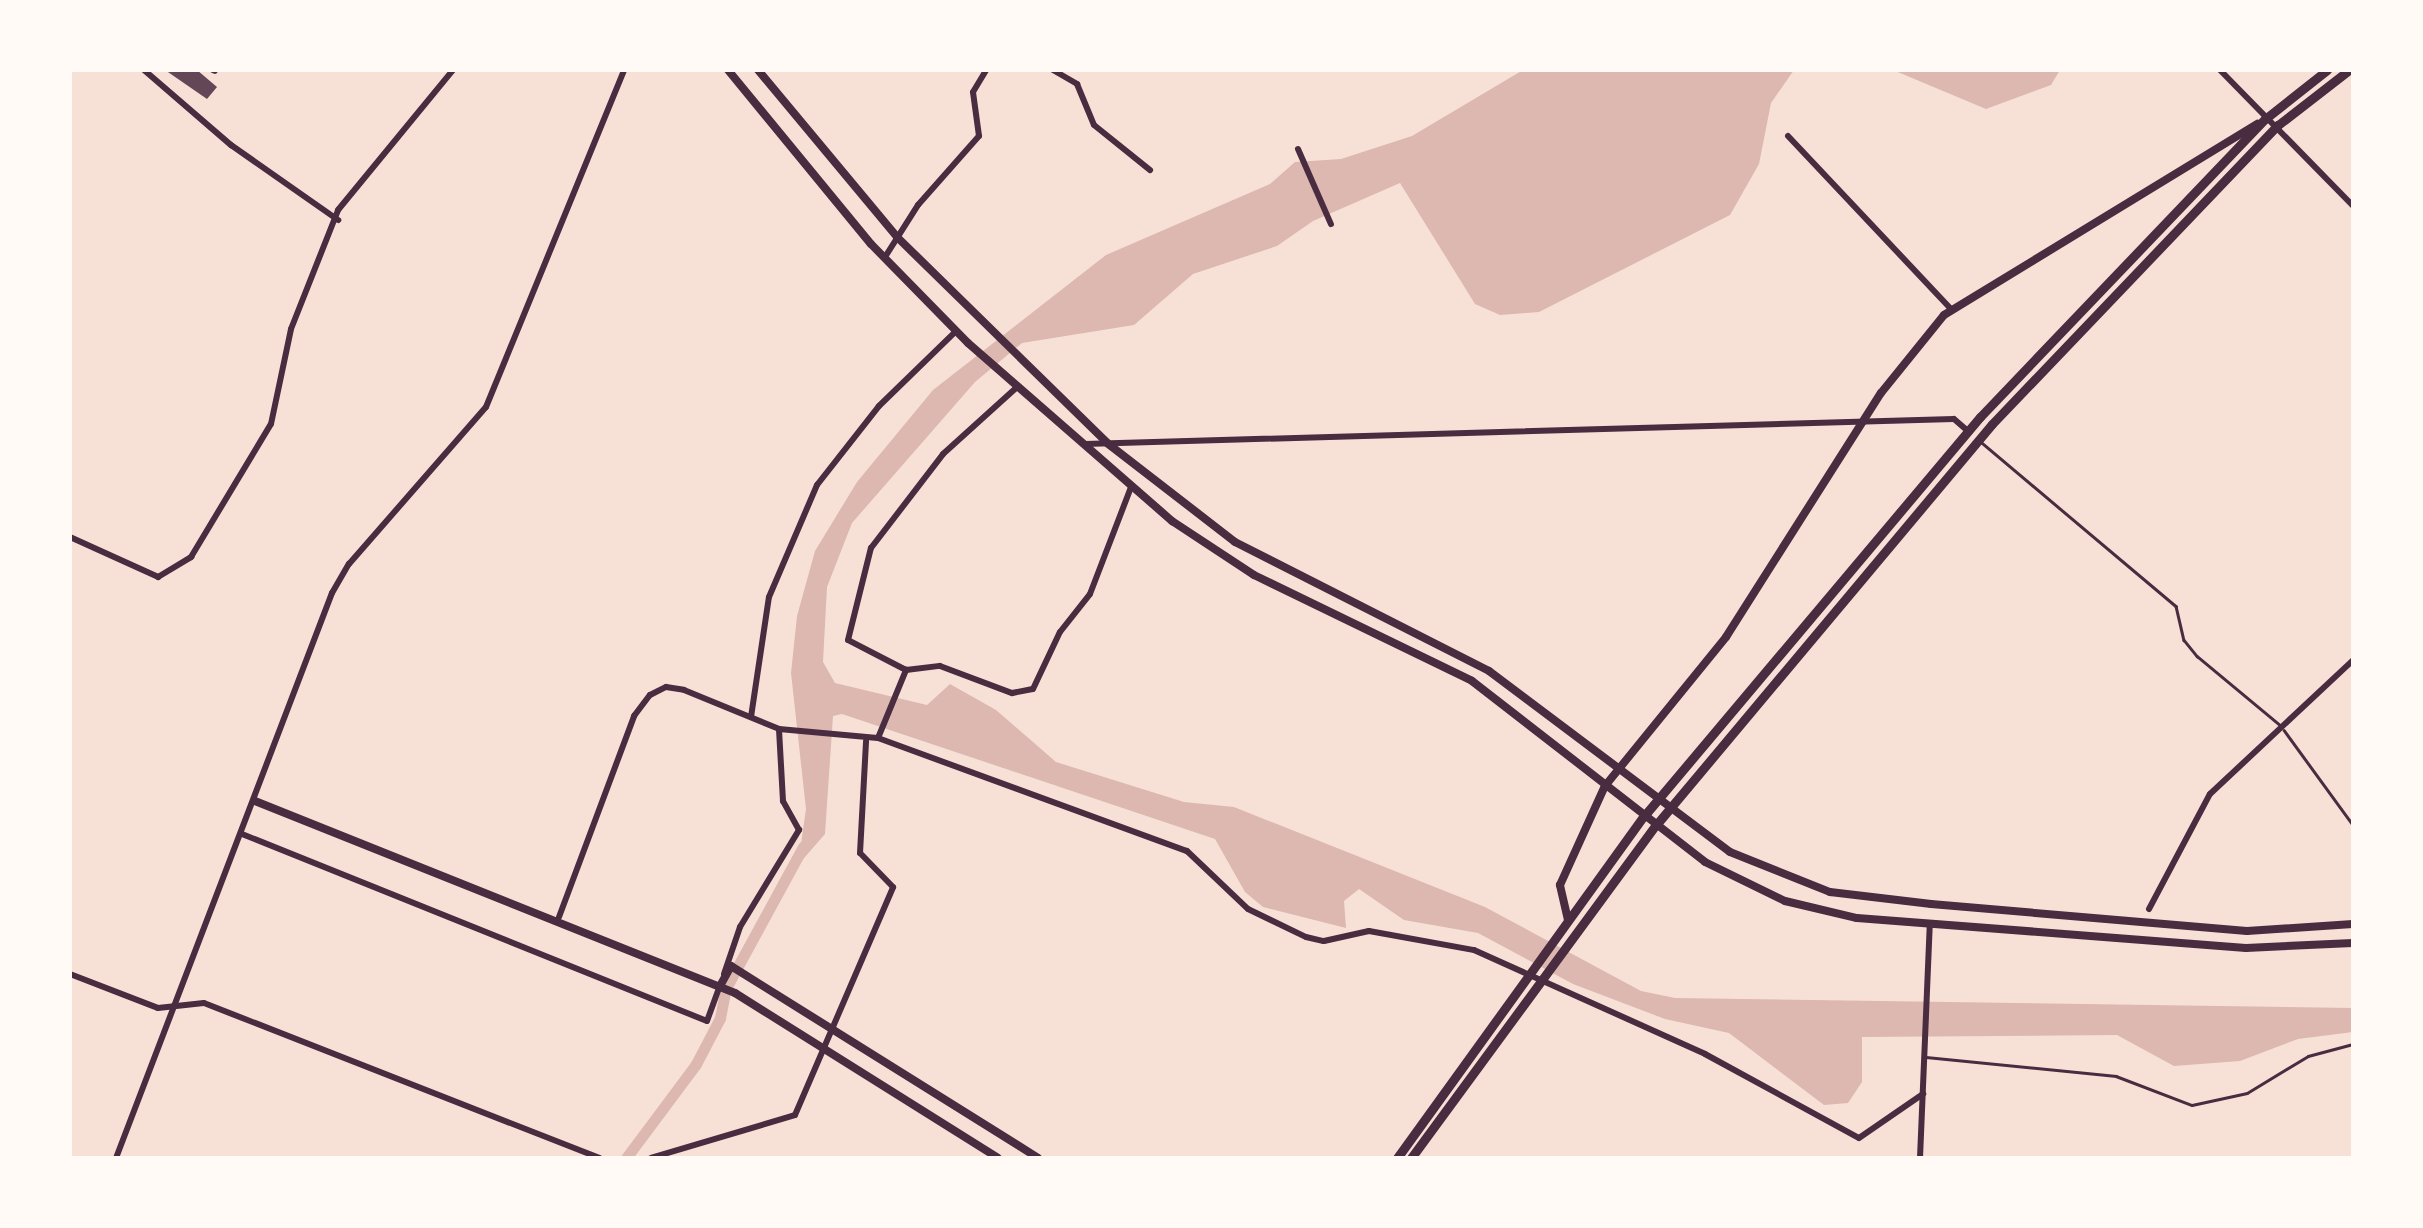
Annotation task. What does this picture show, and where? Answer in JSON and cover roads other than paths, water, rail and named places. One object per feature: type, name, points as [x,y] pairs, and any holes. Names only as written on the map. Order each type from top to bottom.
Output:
[{"type":"main road","points":[[1412,1158],[1568,920],[1644,816],[1968,431],[2265,119],[2327,70]]},
{"type":"main road","points":[[1397,1158],[1526,986],[1578,927],[1667,811],[1978,440],[2275,128],[2349,70]]},
{"type":"street","points":[[144,70],[231,145],[339,221]]},
{"type":"street","points":[[70,537],[158,577],[192,558],[271,424],[291,330],[339,221],[338,210],[452,70]]},
{"type":"street","points":[[116,1158],[342,574],[464,437],[492,397],[624,70]]},
{"type":"street","points":[[728,70],[885,257],[956,331],[1131,488],[1254,575],[1472,682],[1705,862],[1785,901],[1857,918],[2246,948],[2353,943]]},
{"type":"street","points":[[758,70],[897,237],[1106,443],[1235,542],[1489,671],[1667,811],[1730,852],[1830,892],[2247,931],[2353,924]]},
{"type":"street","points":[[885,257],[979,136],[973,92],[986,70]]},
{"type":"street","points":[[1052,70],[1077,84],[1094,125],[1150,170]]},
{"type":"street","points":[[2220,70],[2353,206]]},
{"type":"street","points":[[1568,920],[1560,885],[1605,786],[1726,637],[1864,423],[1952,310],[2265,119]]},
{"type":"street","points":[[1788,136],[1952,310]]},
{"type":"street","points":[[1298,149],[1331,224]]},
{"type":"street","points":[[751,717],[769,598],[817,484],[880,406],[956,331]]},
{"type":"street","points":[[1013,384],[943,454],[871,548],[848,640],[906,670],[940,666],[1012,693],[1033,689],[1060,632],[1096,582],[1131,488]]},
{"type":"street","points":[[1079,444],[1954,419],[1968,431]]},
{"type":"street","points":[[2149,909],[2210,794],[2279,724],[2353,660]]},
{"type":"street","points":[[880,735],[906,670]]},
{"type":"street","points":[[559,917],[634,716],[650,696],[666,687],[684,690],[792,732],[866,741],[880,735],[1187,851],[1248,909],[1306,937],[1324,942],[1369,931],[1474,950],[1705,1054],[1858,1138],[1923,1094]]},
{"type":"street","points":[[242,834],[707,1021],[740,927],[799,830],[783,801],[780,729]]},
{"type":"street","points":[[650,1158],[795,1115],[892,887],[860,852],[866,741]]},
{"type":"street","points":[[255,801],[559,917],[720,986],[998,1158]]},
{"type":"street","points":[[1920,1158],[1930,924]]},
{"type":"street","points":[[720,986],[736,968],[833,1025],[1038,1158]]},
{"type":"street","points":[[70,974],[158,1008],[204,1003],[600,1158]]},
{"type":"lane","points":[[1968,431],[2176,606],[2184,640],[2197,656],[2279,724],[2353,825]]},
{"type":"lane","points":[[1925,1054],[2116,1076],[2192,1105],[2247,1093],[2308,1056],[2353,1044]]},
{"type":"waterway","points":[[626,1158],[696,1064],[720,1018],[726,988],[803,847]]}]
